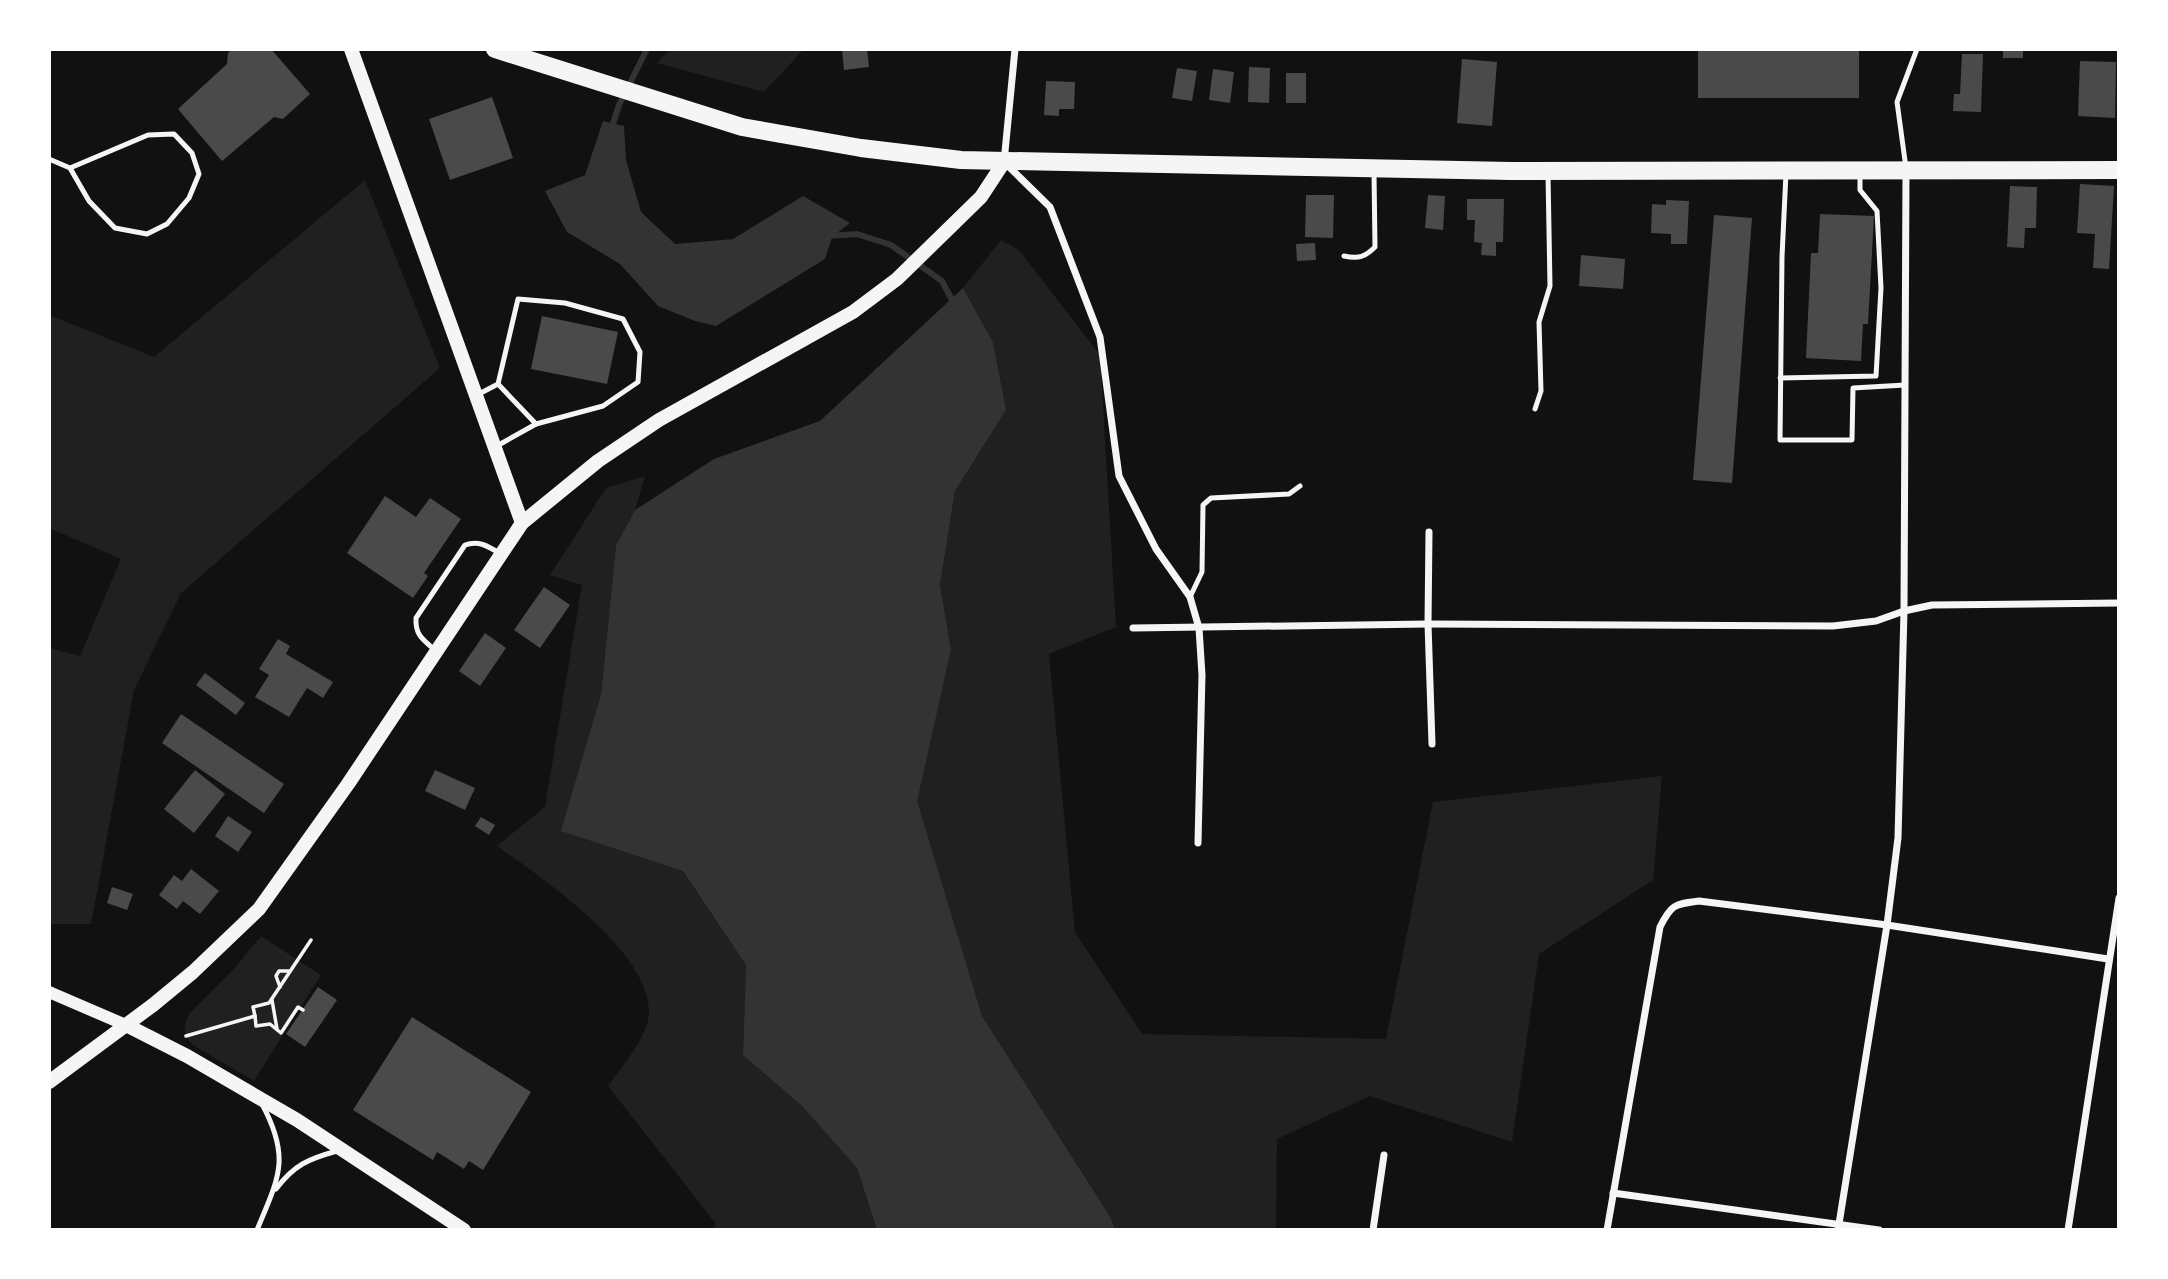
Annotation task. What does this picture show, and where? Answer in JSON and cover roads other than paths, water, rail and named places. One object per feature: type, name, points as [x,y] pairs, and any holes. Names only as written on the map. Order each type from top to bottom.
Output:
[{"type":"main road","points":[[351,49],[522,523]]},
{"type":"main road","points":[[495,49],[742,127],[861,148],[961,160],[1548,171],[2119,170]]},
{"type":"main road","points":[[49,1082],[128,1026],[194,972],[259,909],[438,652],[522,523],[598,461],[659,420],[853,312],[897,279],[981,197],[1004,162]]},
{"type":"main road","points":[[128,1026],[187,1056],[297,1120],[464,1230]]},
{"type":"street","points":[[1015,49],[1004,162],[1050,207],[1100,337],[1119,476],[1156,549],[1191,597],[1199,628],[1202,675],[1198,843]]},
{"type":"street","points":[[1838,1227],[1887,925],[1898,838],[1904,611],[1906,170]]},
{"type":"street","points":[[1429,532],[1428,624],[1432,744]]},
{"type":"street","points":[[1133,628],[1428,624],[1833,626],[1875,621],[1932,605],[2119,603]]},
{"type":"street","points":[[2068,1230],[2119,898]]},
{"type":"street","points":[[1607,1230],[1660,927],[1669,909],[1679,903],[1699,901],[1887,925],[2108,959]]},
{"type":"street","points":[[49,992],[128,1026]]},
{"type":"street","points":[[1373,1230],[1384,1155]]},
{"type":"street","points":[[1613,1193],[1838,1227],[1879,1230]]},
{"type":"lane","points":[[1906,170],[1898,102],[1917,49]]},
{"type":"lane","points":[[49,159],[70,168],[89,201],[115,228],[146,234],[167,224],[189,198],[199,174],[192,153],[174,134],[148,135],[70,168]]},
{"type":"lane","points":[[1344,256],[1367,256],[1375,247],[1374,169]]},
{"type":"lane","points":[[1786,170],[1780,440],[1852,440],[1854,377]]},
{"type":"lane","points":[[1780,378],[1876,376],[1881,288],[1877,211],[1860,190],[1860,170]]},
{"type":"lane","points":[[1535,409],[1541,390],[1539,322],[1550,286],[1548,171]]},
{"type":"lane","points":[[495,447],[536,424],[603,406],[638,382],[640,352],[623,318],[565,303],[518,299],[498,384]]},
{"type":"lane","points":[[476,395],[498,384]]},
{"type":"lane","points":[[498,384],[536,424]]},
{"type":"lane","points":[[1853,388],[1905,385]]},
{"type":"lane","points":[[1191,597],[1202,572],[1203,505],[1210,498],[1289,494],[1300,486]]},
{"type":"lane","points":[[438,652],[419,637],[415,629],[416,618],[465,545],[472,542],[483,544],[502,554]]},
{"type":"lane","points":[[257,1230],[272,1195],[280,1152],[275,1128],[258,1098]]},
{"type":"lane","points":[[272,1195],[284,1179],[302,1163],[342,1150]]},
{"type":"waterway","points":[[611,130],[619,105],[647,49]]},
{"type":"waterway","points":[[827,236],[857,234],[891,245],[942,281],[954,304]]}]
